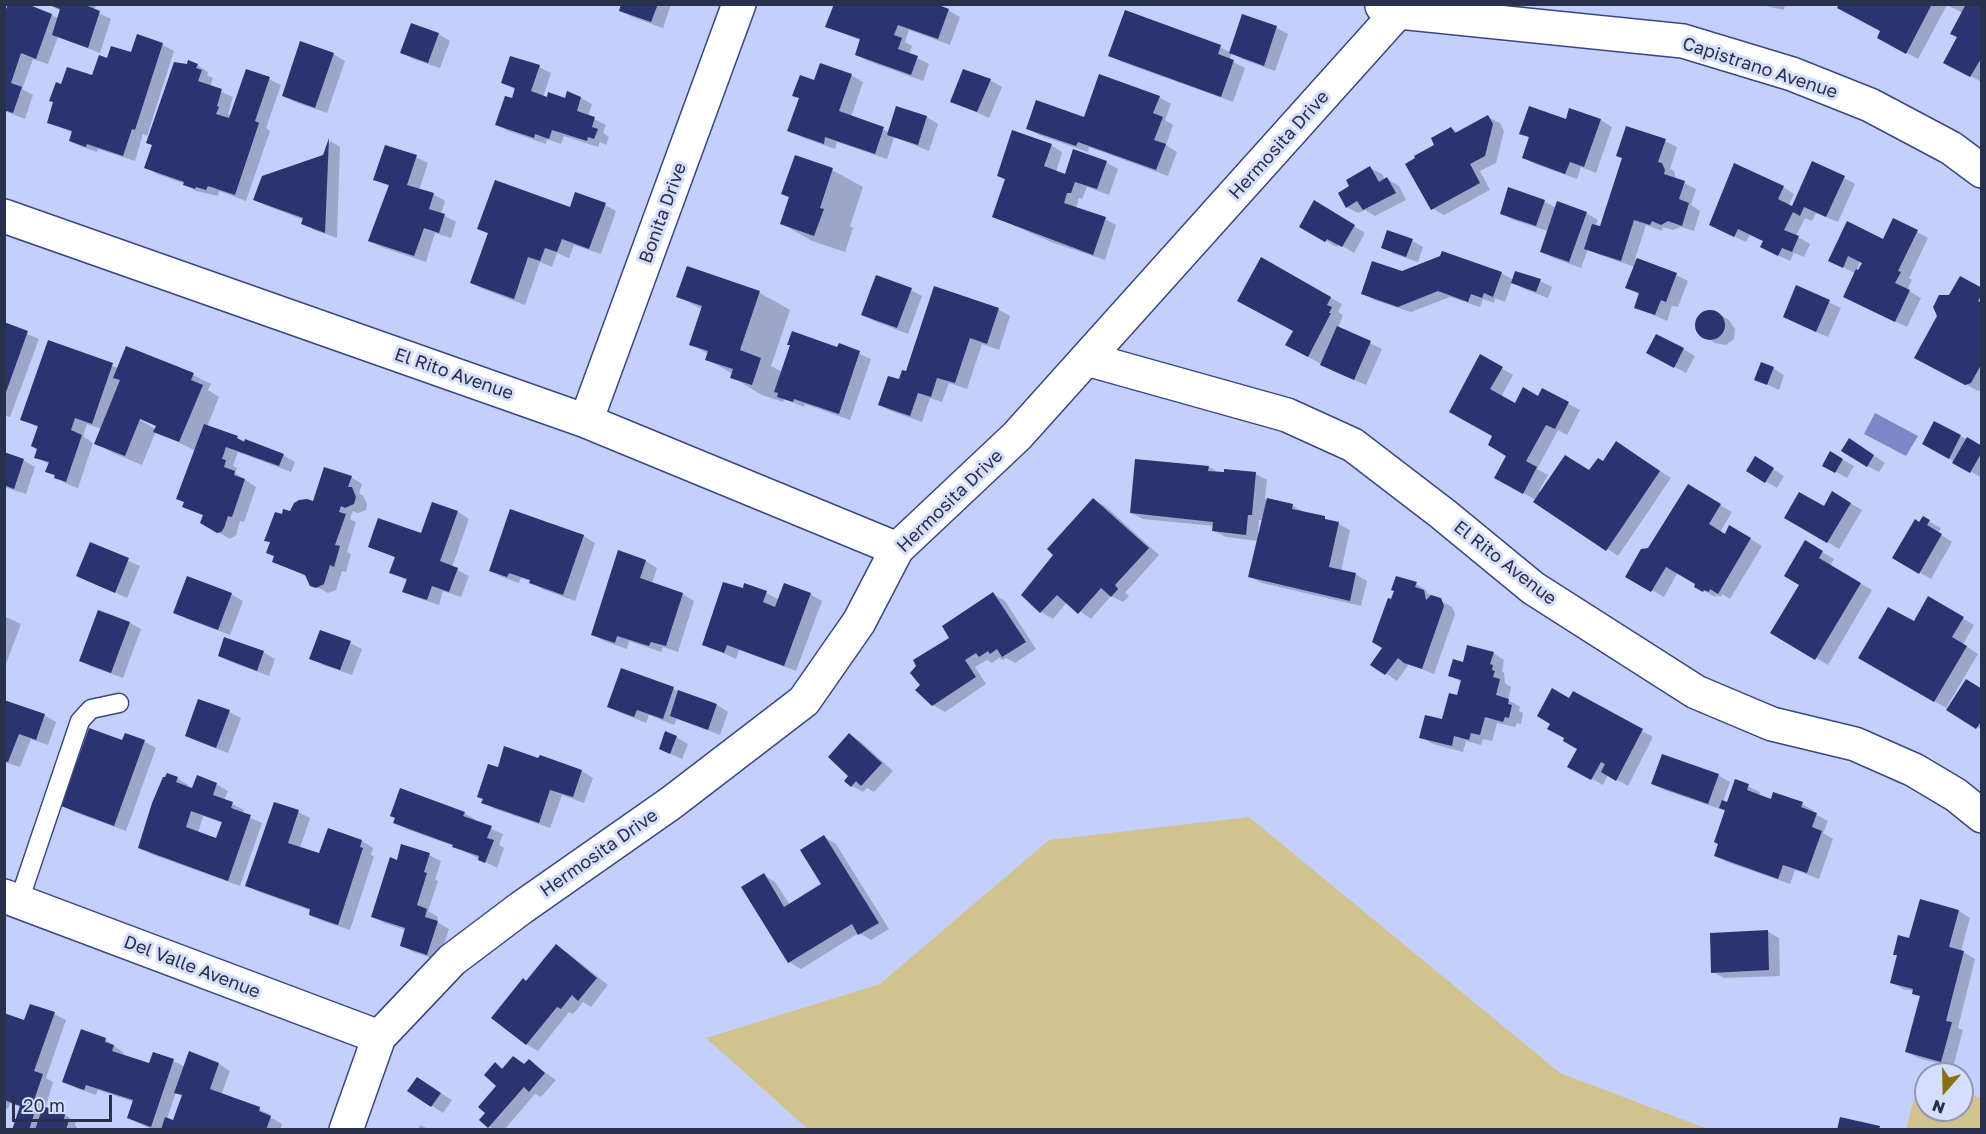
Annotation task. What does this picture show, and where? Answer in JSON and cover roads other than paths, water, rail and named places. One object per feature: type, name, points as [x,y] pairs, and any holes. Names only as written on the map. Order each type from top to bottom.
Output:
[{"type":"street","name":"Bonita Drive","points":[[586,421],[739,4]]},
{"type":"street","name":"Capistrano Avenue","points":[[1394,7],[1683,40],[1792,74],[1870,105],[1952,148],[1982,171]]},
{"type":"street","name":"Hermosita Drive","points":[[346,1130],[379,1037],[452,960],[521,908],[671,803],[804,701],[859,622],[897,549],[1017,436],[1394,7]]},
{"type":"street","name":"El Rito Avenue","points":[[4,216],[586,421],[897,549]]},
{"type":"street","name":"El Rito Avenue","points":[[1087,359],[1287,415],[1353,445],[1443,514],[1533,588],[1696,692],[1772,724],[1855,744],[1904,766],[1956,795],[1982,816]]},
{"type":"street","name":"Del Valle Avenue","points":[[12,899],[379,1037]]},
{"type":"lane","points":[[12,899],[80,721],[91,709],[119,703]]},
{"type":"water","points":[[1875,413],[1918,436],[1906,456],[1864,434]]}]
